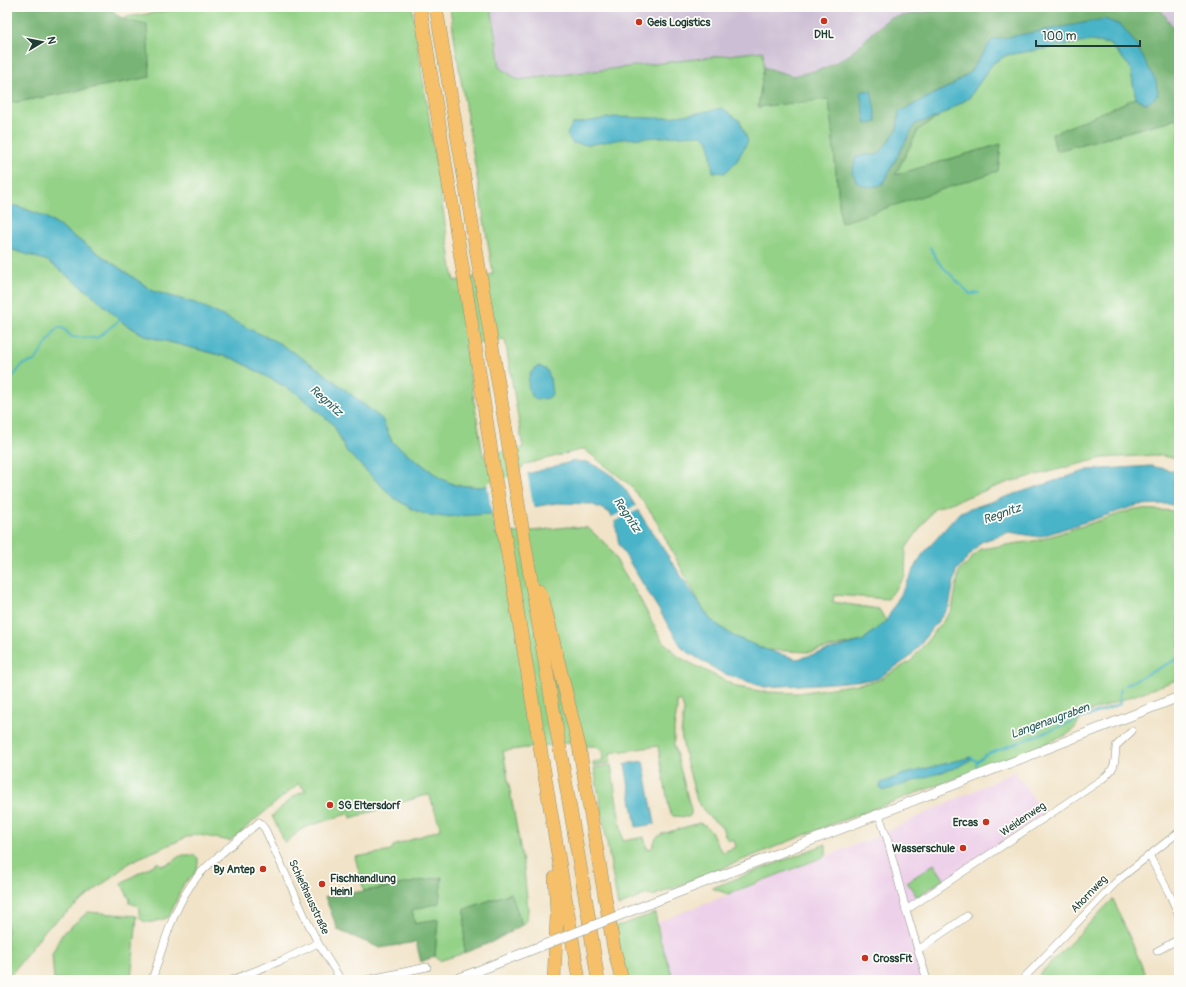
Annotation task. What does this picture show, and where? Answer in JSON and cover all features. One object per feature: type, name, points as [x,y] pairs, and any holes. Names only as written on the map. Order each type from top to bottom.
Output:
[{"type":"highway","points":[[420,7],[490,444],[579,980]]},
{"type":"highway","points":[[436,7],[526,552],[556,682],[582,762],[614,949],[622,980]]},
{"type":"highway","points":[[526,552],[543,600],[598,980]]},
{"type":"highway","points":[[566,765],[579,827],[589,862],[607,980]]},
{"type":"highway","points":[[546,775],[549,825],[555,870],[557,901],[554,980]]},
{"type":"street","points":[[455,980],[1179,698]]},
{"type":"street","name":"Weidenweg","points":[[906,910],[1102,780],[1110,773],[1115,765],[1116,746],[1132,732]]},
{"type":"street","points":[[879,815],[887,838],[906,910],[927,980]]},
{"type":"street","name":"Schießhausstraße","points":[[152,980],[180,903],[191,885],[205,869],[259,822],[265,829],[292,891],[318,943],[341,980]]},
{"type":"street","name":"Ahornweg","points":[[1022,980],[1119,879],[1179,832]]},
{"type":"street","points":[[1149,855],[1170,893],[1179,915]]},
{"type":"street","points":[[918,950],[967,916]]},
{"type":"street","points":[[1157,951],[1179,939]]},
{"type":"street","points":[[232,980],[283,960],[318,943]]},
{"type":"street","points":[[354,980],[378,978],[427,966]]},
{"type":"shaded area","points":[[491,7],[953,7],[889,18],[849,55],[826,68],[793,76],[764,67],[762,51],[518,80],[500,68]]},
{"type":"shaded area","points":[[1159,7],[1179,7],[1179,36]]},
{"type":"shaded area","points":[[1016,771],[1018,778],[1021,780],[1044,814],[907,906],[928,980],[674,980],[660,939],[658,922],[873,838]]},
{"type":"green space","points":[[7,7],[112,7],[114,12],[122,18],[147,25],[150,77],[17,102],[7,101]]},
{"type":"green space","points":[[193,7],[412,7],[454,281],[493,274],[450,7],[491,7],[500,68],[518,80],[763,51],[764,67],[758,106],[829,98],[841,222],[998,170],[1001,144],[895,175],[919,129],[969,98],[993,63],[1007,55],[1091,41],[1110,44],[1130,67],[1136,98],[1052,135],[1056,151],[1179,118],[1179,459],[1156,455],[1103,458],[1009,482],[934,509],[906,548],[905,576],[888,599],[834,595],[833,602],[879,609],[886,621],[862,641],[809,652],[767,650],[733,636],[710,619],[698,600],[653,515],[630,485],[584,449],[526,464],[509,479],[481,487],[455,485],[440,478],[392,442],[381,419],[198,304],[153,291],[44,216],[17,206],[7,205],[7,101],[17,102],[150,77],[120,18]],"holes":[[[505,339],[523,448],[483,456],[465,345]]]},
{"type":"green space","points":[[953,7],[1159,7],[1179,36],[1179,118],[1056,151],[1052,134],[1136,98],[1148,104],[1122,26],[992,41],[970,72],[952,85],[899,112],[897,130],[878,155],[867,155],[882,185],[915,124],[938,117],[919,129],[895,175],[1001,144],[998,171],[841,223],[829,99],[758,107],[764,67],[793,76],[826,68],[849,55],[889,18]]},
{"type":"green space","points":[[7,248],[48,261],[95,297],[123,323],[146,336],[235,359],[298,394],[333,424],[347,452],[394,498],[416,511],[492,513],[496,535],[567,527],[588,528],[608,546],[640,599],[661,639],[679,657],[737,687],[765,692],[798,693],[877,681],[911,661],[952,610],[959,572],[980,549],[1039,540],[1135,509],[1179,511],[1179,679],[1078,716],[1080,720],[1074,729],[1067,735],[992,765],[822,828],[653,896],[647,894],[618,906],[594,768],[611,765],[623,841],[644,837],[647,849],[652,848],[656,838],[662,834],[699,823],[705,825],[711,831],[718,846],[723,852],[736,847],[734,840],[727,840],[722,827],[707,815],[697,801],[681,734],[684,710],[681,700],[677,702],[674,744],[691,810],[689,817],[673,816],[670,813],[658,746],[610,753],[610,763],[593,766],[593,762],[603,760],[602,751],[595,746],[585,746],[584,739],[559,744],[503,751],[524,869],[528,909],[527,921],[522,925],[511,893],[465,909],[464,953],[439,961],[435,956],[438,919],[415,924],[412,910],[442,877],[364,891],[355,857],[391,851],[393,846],[441,829],[429,794],[351,818],[350,813],[303,828],[285,843],[272,816],[294,796],[306,790],[298,784],[230,841],[194,834],[132,861],[46,929],[7,980]]},
{"type":"green space","points":[[826,844],[826,856],[728,894],[712,888]]},
{"type":"green space","points":[[183,855],[194,855],[198,858],[198,864],[194,875],[184,883],[169,917],[154,922],[144,922],[139,915],[139,908],[136,905],[129,903],[130,900],[121,883],[159,862],[162,866]]},
{"type":"green space","points":[[934,864],[944,879],[917,897],[907,882]]},
{"type":"green space","points":[[442,877],[439,903],[412,910],[415,924],[438,919],[435,956],[421,962],[416,942],[380,948],[338,930],[325,897],[377,889]]},
{"type":"green space","points":[[511,893],[522,925],[492,942],[464,953],[465,909]]},
{"type":"green space","points":[[1113,899],[1148,980],[1034,980]]},
{"type":"green space","points":[[88,912],[137,916],[131,980],[54,980],[52,954],[62,934]]},
{"type":"green space","points":[[655,913],[660,939],[674,980],[627,980],[614,926]]},
{"type":"water","points":[[1105,19],[1122,26],[1135,43],[1156,81],[1158,95],[1147,104],[1136,98],[1130,67],[1110,44],[1091,41],[1007,55],[993,63],[969,98],[938,117],[915,124],[882,185],[869,187],[857,183],[852,172],[856,157],[878,155],[897,130],[899,112],[952,85],[970,72],[992,40]]},
{"type":"water","points":[[871,90],[877,122],[866,124],[860,92]]},
{"type":"water","points":[[722,108],[740,121],[748,141],[737,161],[725,173],[713,172],[709,141],[702,135],[622,139],[588,145],[572,143],[567,134],[572,124],[614,117],[662,118]]},
{"type":"water","name":"Regnitz","points":[[7,205],[17,206],[44,216],[153,291],[198,304],[279,343],[319,369],[382,419],[392,442],[440,478],[455,485],[481,487],[574,461],[587,462],[602,469],[614,477],[625,489],[710,619],[733,636],[767,650],[797,659],[862,641],[886,621],[922,555],[960,512],[1088,470],[1151,466],[1179,472],[1179,507],[1168,504],[1138,505],[1039,537],[1009,532],[981,542],[956,571],[949,607],[909,658],[877,679],[764,687],[722,673],[683,649],[619,545],[615,522],[609,512],[591,504],[557,503],[489,514],[444,517],[428,515],[416,511],[394,498],[347,452],[333,424],[298,394],[235,359],[146,336],[123,323],[95,297],[48,261],[7,248]]},
{"type":"water","points":[[539,366],[547,370],[550,378],[552,394],[549,398],[536,400],[530,392],[528,382],[531,373]]},
{"type":"water","points":[[971,757],[972,759],[958,767],[883,791],[880,787],[881,783],[904,774]]},
{"type":"water","points":[[643,761],[655,824],[636,827],[625,764]]},
{"type":"pier","points":[[527,472],[534,510],[492,515],[487,483]]},
{"type":"pier","points":[[638,505],[640,509],[613,522],[610,518]]},
{"type":"waterway","points":[[930,247],[939,263],[970,294],[979,293]]},
{"type":"waterway","points":[[7,384],[23,364],[35,361],[57,328],[63,328],[72,337],[97,338],[121,319]]},
{"type":"waterway","name":"Langenaugraben","points":[[1126,685],[1179,658]]},
{"type":"waterway","name":"Langenaugraben","points":[[976,766],[977,762],[985,755],[1120,704],[1119,695],[1121,689]]},
{"type":"waterway","name":"Langenaugraben","points":[[971,757],[977,762]]},
{"type":"place","name":"DHL","points":[[824,21]]},
{"type":"place","name":"Geis Logistics","points":[[639,22]]},
{"type":"place","name":"SG Eltersdorf","points":[[330,805]]},
{"type":"place","name":"Ercas","points":[[986,822]]},
{"type":"place","name":"Wasserschule","points":[[963,848]]},
{"type":"place","name":"By Antep","points":[[263,869]]},
{"type":"place","name":"Fischhandlung Heinl","points":[[322,884]]},
{"type":"place","name":"CrossFit","points":[[865,958]]}]
